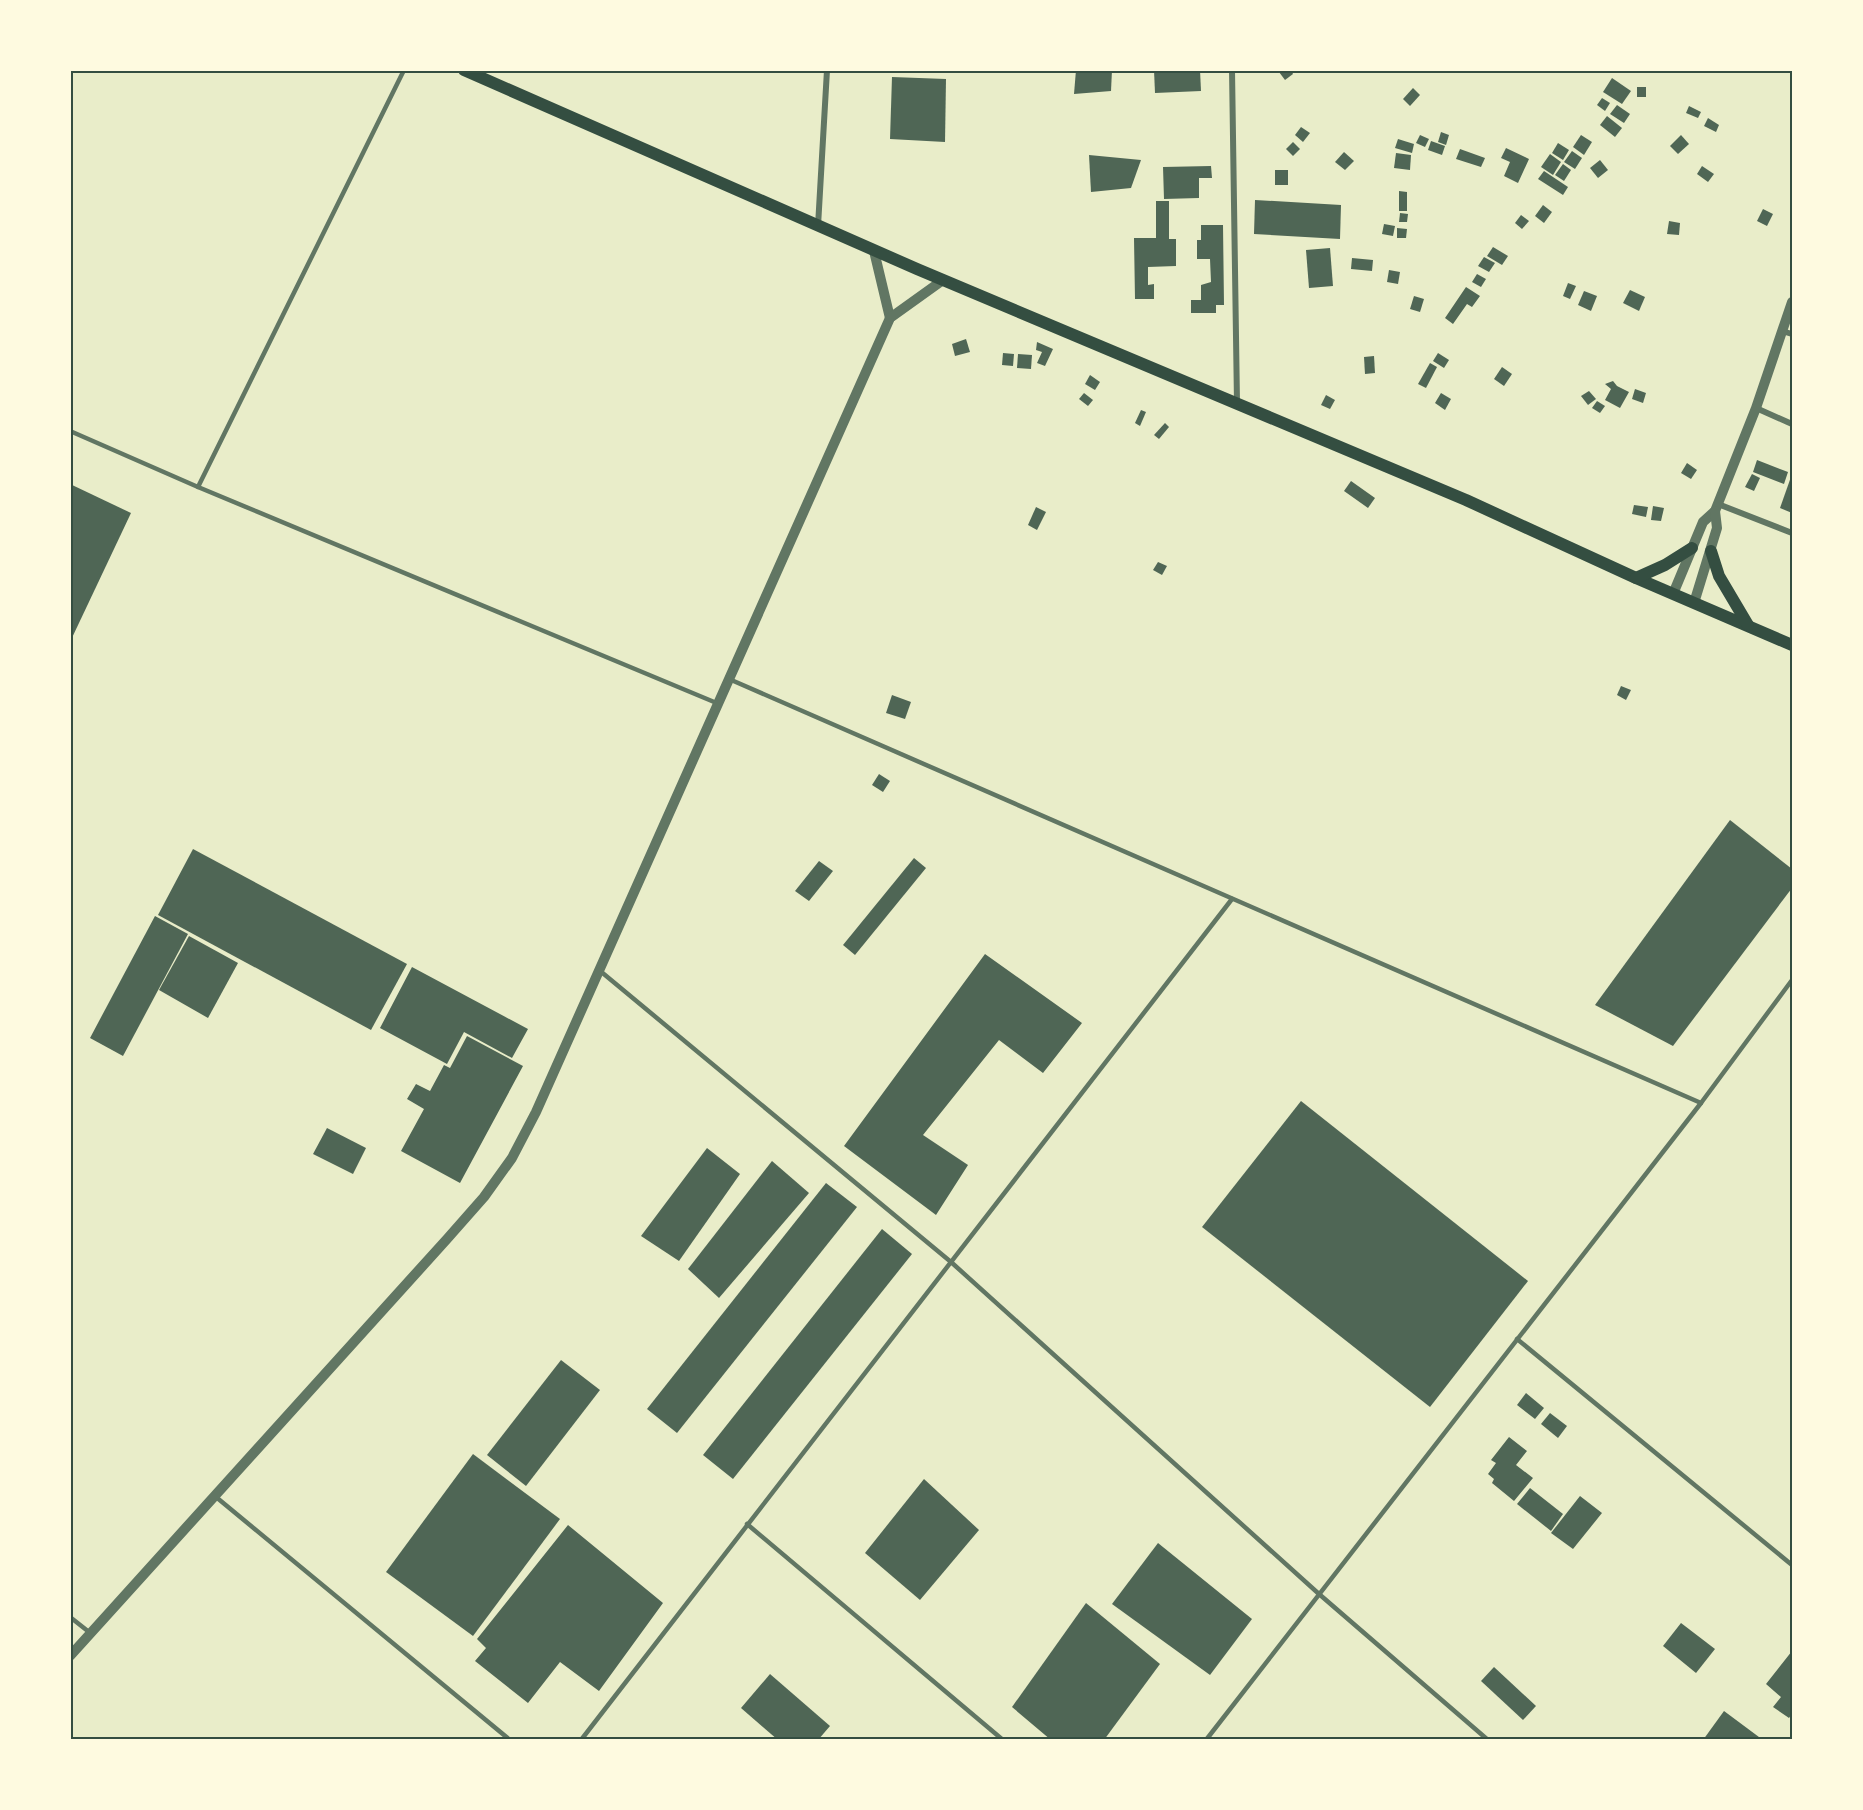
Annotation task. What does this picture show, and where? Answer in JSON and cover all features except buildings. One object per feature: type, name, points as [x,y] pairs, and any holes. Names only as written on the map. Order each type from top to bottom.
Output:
[{"type":"main road","points":[[464,70],[874,251],[1466,500],[1636,578],[1792,645]]},
{"type":"main road","points":[[1636,578],[1665,565],[1692,548]]},
{"type":"main road","points":[[1711,551],[1719,576],[1749,626]]},
{"type":"street","points":[[818,226],[827,70]]},
{"type":"street","points":[[1232,70],[1237,403]]},
{"type":"street","points":[[874,251],[890,318]]},
{"type":"street","points":[[70,1656],[484,1197],[512,1158],[536,1112],[890,318],[943,280]]},
{"type":"street","points":[[1673,594],[1703,522],[1717,507],[1787,332],[1792,302]]},
{"type":"street","points":[[1756,408],[1792,424]]},
{"type":"street","points":[[1717,507],[1792,533]]},
{"type":"street","points":[[1694,603],[1718,528],[1717,507]]},
{"type":"lane","points":[[198,487],[404,70]]},
{"type":"lane","points":[[70,431],[198,487],[719,704]]},
{"type":"lane","points":[[729,679],[1701,1103]]},
{"type":"lane","points":[[580,1740],[1232,899]]},
{"type":"lane","points":[[599,970],[951,1262],[1319,1594],[1488,1740]]},
{"type":"lane","points":[[1206,1740],[1701,1103],[1792,980]]},
{"type":"lane","points":[[1517,1339],[1792,1565]]},
{"type":"lane","points":[[215,1496],[510,1740]]},
{"type":"lane","points":[[747,1524],[1003,1740]]},
{"type":"lane","points":[[70,1617],[91,1633]]}]
